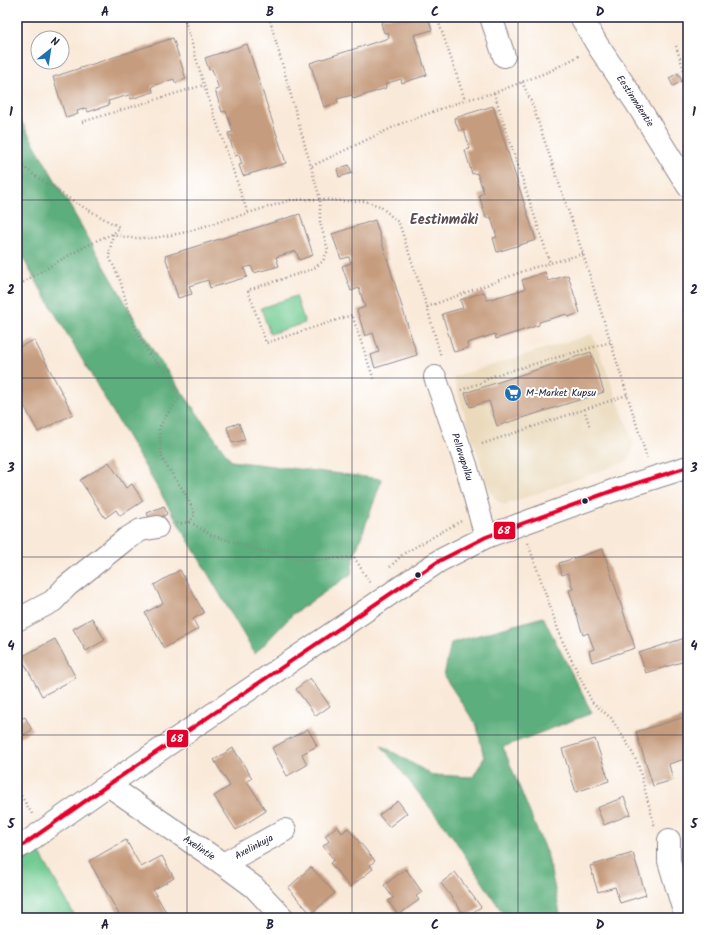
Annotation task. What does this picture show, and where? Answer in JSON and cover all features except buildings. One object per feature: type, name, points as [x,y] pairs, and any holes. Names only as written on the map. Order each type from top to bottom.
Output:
[{"type":"street","points":[[491,17],[504,56]]},
{"type":"street","name":"Eestinmäentie","points":[[580,17],[688,186]]},
{"type":"street","name":"Pellavapolku","points":[[435,377],[466,465],[486,537]]},
{"type":"street","points":[[17,848],[439,561],[486,537],[612,491],[688,467]]},
{"type":"street","points":[[17,620],[53,601],[67,586],[126,540],[141,530],[157,526]]},
{"type":"street","name":"Axelintie","points":[[108,785],[254,887],[283,918]]},
{"type":"street","name":"Axelinkuja","points":[[223,864],[286,830]]},
{"type":"street","points":[[669,840],[668,861],[686,918]]},
{"type":"path","points":[[184,17],[204,86],[248,214]]},
{"type":"path","points":[[269,17],[312,166],[320,199],[320,222],[328,250],[323,261],[313,269],[248,290],[266,343],[352,315],[374,380]]},
{"type":"path","points":[[438,17],[465,100]]},
{"type":"path","points":[[312,166],[400,124],[550,71],[598,46]]},
{"type":"path","points":[[676,46],[688,83]]},
{"type":"path","points":[[522,82],[531,101],[583,254],[648,460]]},
{"type":"path","points":[[82,122],[204,86]]},
{"type":"path","points":[[494,92],[550,263]]},
{"type":"path","points":[[17,161],[61,194],[119,228],[113,234],[97,241],[17,286]]},
{"type":"path","points":[[113,234],[129,238],[154,238],[182,233],[291,200],[320,199],[365,201],[380,206],[399,223],[427,307],[444,369],[435,377]]},
{"type":"path","points":[[113,234],[109,256],[120,280],[137,332],[150,356],[168,373],[179,398],[159,428],[160,442],[162,459],[185,493],[195,514],[190,522]]},
{"type":"path","points":[[427,307],[532,268],[583,254]]},
{"type":"path","points":[[461,390],[483,382],[492,376],[611,342]]},
{"type":"path","points":[[476,445],[627,395]]},
{"type":"path","points":[[584,410],[590,427]]},
{"type":"path","points":[[157,526],[190,522],[211,535],[304,561],[354,557],[371,584]]},
{"type":"path","points":[[526,538],[561,638],[592,702],[611,718],[630,748],[638,764],[654,824],[669,840]]},
{"type":"path","points":[[17,789],[33,816]]},
{"type":"shaded area","points":[[592,334],[633,440],[633,451],[628,461],[504,505],[496,500],[488,487],[453,377]]},
{"type":"green space","points":[[17,114],[155,354],[231,461],[382,479],[354,557],[351,574],[293,614],[255,654],[29,269],[17,246]]},
{"type":"green space","points":[[296,296],[305,323],[270,334],[261,308]]},
{"type":"green space","points":[[543,617],[592,713],[503,747],[548,857],[561,918],[506,918],[453,837],[381,745],[432,775],[473,777],[484,758],[477,726],[444,676],[451,643]]},
{"type":"green space","points":[[38,850],[76,918],[17,918],[17,861]]},
{"type":"transit line","name":"68","points":[[17,848],[439,561],[486,537],[612,491],[688,467]]},
{"type":"place","name":"M-Market Kupsu","points":[[513,393]]},
{"type":"district","name":"Eestinmäki","points":[[444,220]]}]
